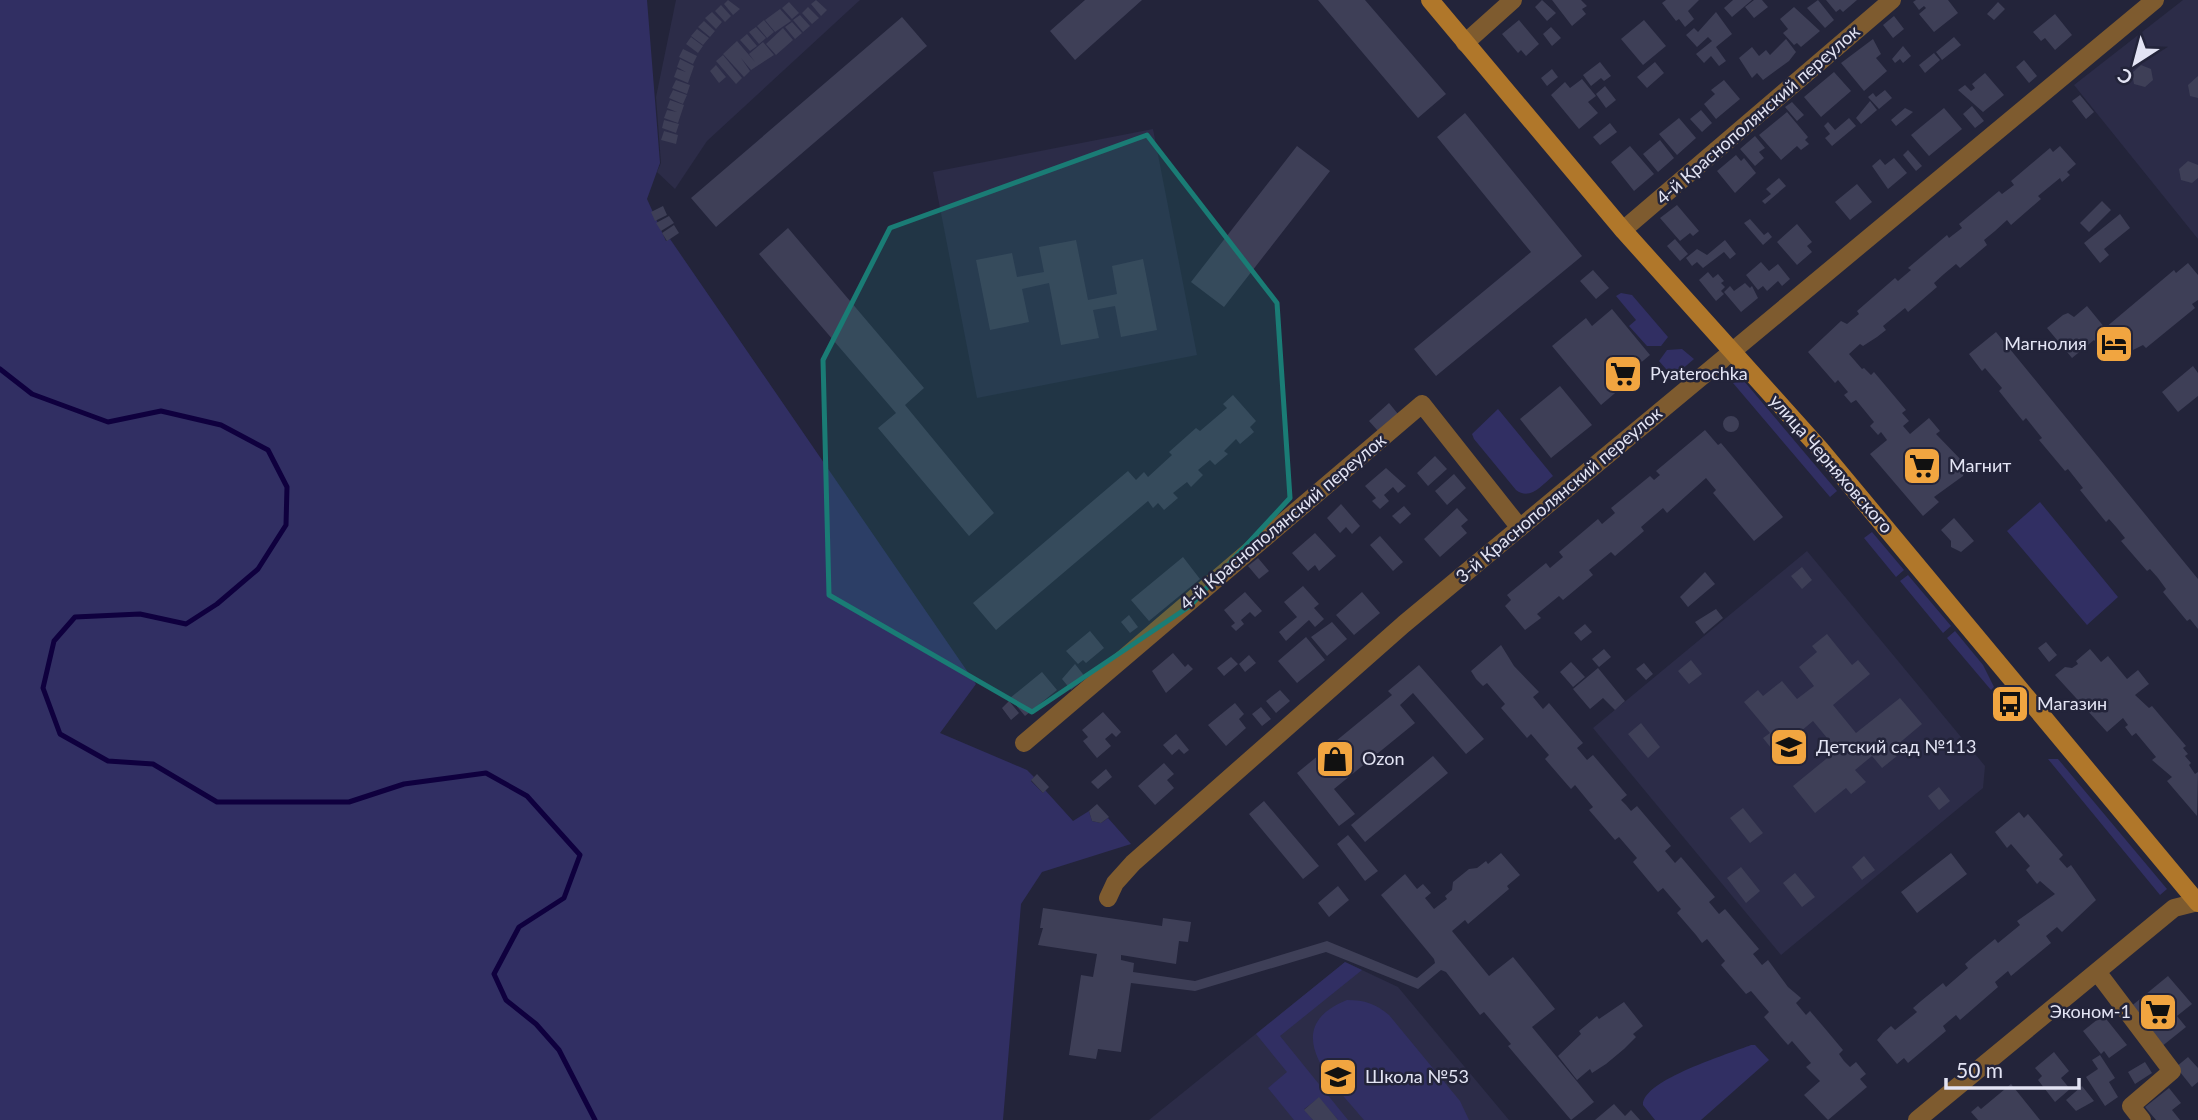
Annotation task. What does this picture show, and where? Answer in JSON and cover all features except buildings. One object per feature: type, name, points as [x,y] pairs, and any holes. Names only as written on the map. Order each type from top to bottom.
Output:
[{"type":"main road","name":"улица Черняховского","points":[[1430,0],[1623,230],[1821,449],[2198,902]]},
{"type":"street","points":[[1465,43],[1513,0]]},
{"type":"street","name":"4-й Краснополянский переулок","points":[[1623,230],[1892,0]]},
{"type":"street","name":"3-й Краснополянский переулок","points":[[1108,898],[1115,883],[1133,863],[1404,624],[2155,0]]},
{"type":"street","name":"4-й Краснополянский переулок","points":[[1024,743],[1422,404],[1520,528]]},
{"type":"street","points":[[1917,1120],[2174,908],[2198,902]]},
{"type":"street","points":[[2098,973],[2172,1071],[2131,1106],[2142,1120]]},
{"type":"highlighted area","points":[[1147,135],[1277,303],[1290,498],[1190,606],[1032,712],[829,595],[823,360],[890,228]]},
{"type":"shaded area","points":[[0,0],[647,0],[660,163],[647,199],[666,241],[670,239],[976,684],[940,733],[1027,770],[1034,777],[1031,781],[1043,793],[1045,790],[1073,821],[1089,811],[1092,821],[1101,823],[1108,818],[1131,844],[1042,872],[1021,904],[1003,1120],[0,1120]]},
{"type":"shaded area","points":[[676,0],[860,0],[707,141],[675,189],[657,172],[661,163],[656,97]]},
{"type":"shaded area","points":[[2183,0],[2198,0],[2198,239],[2074,85]]},
{"type":"shaded area","points":[[1153,129],[1197,355],[977,398],[933,172]]},
{"type":"shaded area","points":[[1621,293],[1632,295],[1668,337],[1661,346],[1647,346],[1629,326],[1636,320],[1616,296]]},
{"type":"shaded area","points":[[1682,349],[1694,359],[1673,377],[1659,361],[1667,350]]},
{"type":"shaded area","points":[[1744,381],[1837,491],[1830,497],[1733,383]]},
{"type":"shaded area","points":[[1498,409],[1553,476],[1531,493],[1516,490],[1472,434]]},
{"type":"shaded area","points":[[2040,502],[2118,597],[2087,625],[2007,531]]},
{"type":"shaded area","points":[[1872,532],[1904,570],[1896,577],[1864,538]]},
{"type":"shaded area","name":"Детский сад №113","points":[[1807,551],[1985,766],[1983,788],[1781,955],[1593,728]]},
{"type":"shaded area","points":[[1908,575],[1951,626],[1943,633],[1900,581]]},
{"type":"shaded area","points":[[1955,631],[1983,665],[1994,687],[1991,690],[1947,638]]},
{"type":"shaded area","points":[[2048,759],[2058,759],[2167,889],[2160,895]]},
{"type":"shaded area","name":"Школа №53","points":[[1345,962],[1398,987],[1509,1120],[1149,1120]]},
{"type":"shaded area","points":[[1345,962],[1362,970],[1280,1036],[1348,1120],[1338,1120],[1319,1098],[1304,1109],[1313,1120],[1294,1120],[1268,1088],[1287,1072],[1256,1034]]},
{"type":"shaded area","points":[[1347,1000],[1370,1003],[1389,1015],[1460,1101],[1469,1120],[1364,1120],[1327,1074],[1313,1041],[1315,1026],[1326,1012]]},
{"type":"shaded area","points":[[1755,1045],[1769,1060],[1701,1120],[1655,1120],[1643,1105],[1646,1096],[1656,1086],[1671,1077]]},
{"type":"waterway","points":[[0,369],[32,394],[108,422],[161,411],[221,425],[268,450],[287,487],[286,525],[258,569],[217,604],[186,624],[140,614],[75,617],[54,641],[43,688],[60,734],[108,761],[153,764],[217,802],[349,802],[404,784],[486,773],[527,796],[580,855],[564,898],[519,927],[494,974],[506,1000],[536,1024],[559,1050],[595,1120]]},
{"type":"place","name":"Магнолия","points":[[2114,344]]},
{"type":"place","name":"Pyaterochka","points":[[1623,374]]},
{"type":"place","name":"Магнит","points":[[1922,466]]},
{"type":"place","name":"Магазин","points":[[2010,704]]},
{"type":"place","name":"Детский сад №113","points":[[1789,747]]},
{"type":"place","name":"Ozon","points":[[1335,759]]},
{"type":"place","name":"Эконом-1","points":[[2158,1012]]},
{"type":"place","name":"Школа №53","points":[[1338,1077]]}]
